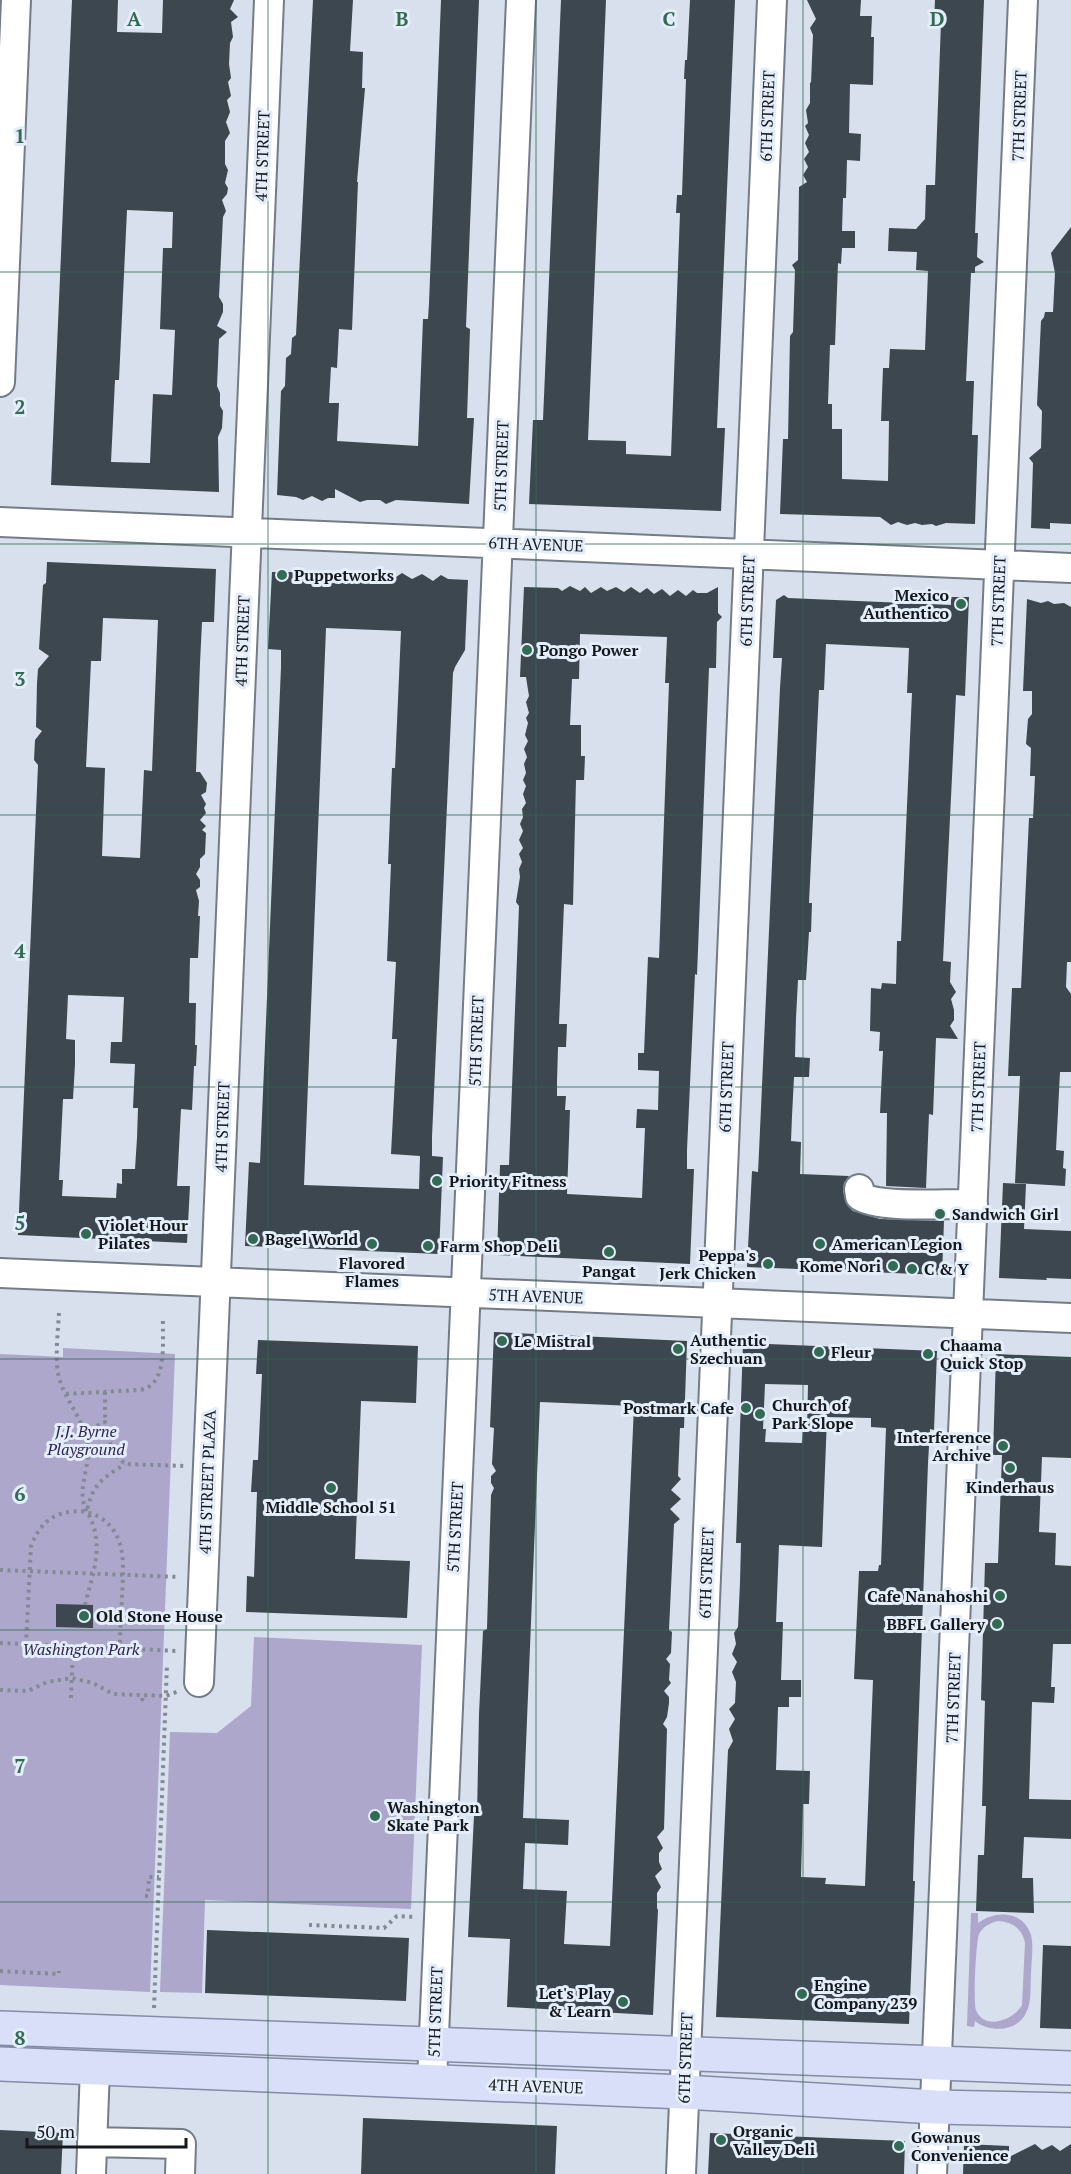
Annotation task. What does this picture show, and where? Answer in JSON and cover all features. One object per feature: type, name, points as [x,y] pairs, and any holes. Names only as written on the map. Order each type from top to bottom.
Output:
[{"type":"main road","points":[[0,2028],[1071,2068]]},
{"type":"main road","name":"4TH AVENUE","points":[[0,2064],[684,2092],[935,2107],[1071,2110]]},
{"type":"street","points":[[0,382],[16,0]]},
{"type":"street","name":"4TH STREET","points":[[216,1282],[269,0]]},
{"type":"street","name":"5TH STREET","points":[[432,2082],[521,0]]},
{"type":"street","name":"6TH STREET","points":[[681,2174],[772,0]]},
{"type":"street","name":"7TH STREET","points":[[932,2174],[1023,0]]},
{"type":"street","name":"6TH AVENUE","points":[[0,522],[1071,568]]},
{"type":"street","points":[[859,1189],[860,1196],[865,1200],[882,1203],[974,1204]]},
{"type":"street","name":"5TH AVENUE","points":[[0,1273],[1071,1318]]},
{"type":"street","name":"4TH STREET PLAZA","points":[[199,1682],[216,1282]]},
{"type":"street","points":[[91,2174],[95,2067]]},
{"type":"street","points":[[92,2142],[181,2144],[180,2174]]},
{"type":"path","points":[[59,1313],[57,1372],[84,1432],[88,1454],[82,1497],[97,1540],[97,1557],[85,1605]]},
{"type":"path","points":[[66,1394],[144,1390],[153,1384],[160,1370],[163,1319]]},
{"type":"path","points":[[105,1392],[105,1422],[112,1451],[125,1464]]},
{"type":"path","points":[[63,1442],[105,1422]]},
{"type":"path","points":[[87,1512],[91,1495],[100,1480],[125,1464],[208,1467]]},
{"type":"path","points":[[26,1645],[31,1546],[36,1534],[53,1517],[64,1512],[87,1512],[105,1521],[118,1538],[122,1550],[120,1649]]},
{"type":"path","points":[[0,1569],[203,1578]]},
{"type":"path","points":[[0,1643],[200,1652]]},
{"type":"path","points":[[71,1698],[73,1647]]},
{"type":"path","points":[[154,2012],[167,1664]]},
{"type":"path","points":[[0,1690],[28,1691],[47,1682],[72,1678],[93,1683],[113,1694],[166,1696],[199,1682]]},
{"type":"path","points":[[142,1701],[143,1695]]},
{"type":"path","points":[[145,1896],[148,1896],[148,1877],[159,1877]]},
{"type":"path","points":[[309,1925],[384,1928],[397,1916],[416,1917]]},
{"type":"path","points":[[0,1971],[59,1974],[59,1971]]},
{"type":"green space","name":"Washington Park","points":[[63,1348],[175,1354],[150,1992],[0,1985],[0,1354],[63,1357]]},
{"type":"green space","points":[[254,1637],[422,1645],[411,1909],[205,1900],[202,1993],[160,1992],[170,1732],[217,1733],[251,1706]]},
{"type":"green space","points":[[971,1913],[978,1913],[978,1923],[1000,1914],[1015,1917],[1027,1927],[1032,1940],[1028,2009],[1016,2024],[1003,2029],[981,2025],[975,2021],[974,2027],[967,2026]],"holes":[[[992,1923],[1012,1924],[1024,1938],[1022,2005],[1006,2019],[992,2022],[985,2020],[976,2010],[977,1948],[982,1929]]]},
{"type":"building","points":[[72,0],[118,0],[117,32],[162,33],[163,0],[234,0],[230,9],[238,17],[231,22],[233,37],[230,43],[229,64],[231,78],[228,82],[231,96],[227,100],[230,112],[226,122],[230,133],[225,141],[225,164],[228,170],[225,183],[228,188],[222,200],[226,211],[223,217],[219,297],[223,304],[223,312],[217,326],[227,332],[219,339],[217,386],[223,411],[222,428],[218,437],[219,492],[51,485]],"holes":[[[127,210],[173,212],[172,248],[163,248],[160,329],[175,330],[172,395],[153,394],[150,463],[111,462],[115,380],[119,380]]]},
{"type":"building","points":[[313,0],[353,0],[350,51],[363,52],[362,88],[365,88],[357,182],[352,330],[339,329],[337,368],[331,367],[329,403],[339,403],[337,441],[418,446],[423,319],[428,319],[429,303],[441,0],[479,0],[466,327],[470,329],[467,418],[474,418],[469,504],[396,500],[386,504],[380,500],[360,502],[335,489],[335,498],[322,501],[312,496],[303,500],[277,495],[281,391],[285,386],[286,358],[291,354],[292,338],[296,335]]},
{"type":"building","points":[[561,0],[606,0],[588,440],[626,441],[626,454],[671,456],[680,213],[676,213],[677,195],[682,195],[686,79],[684,79],[690,0],[735,0],[717,428],[725,428],[721,511],[529,504],[533,420],[543,420]]},
{"type":"building","points":[[807,0],[861,0],[860,16],[872,16],[873,85],[850,84],[849,133],[861,134],[860,161],[847,160],[842,231],[855,231],[855,248],[842,248],[841,264],[838,263],[835,345],[830,345],[828,404],[832,404],[832,429],[842,429],[842,479],[888,481],[889,421],[881,421],[883,368],[889,368],[890,349],[925,350],[928,271],[916,270],[917,252],[888,251],[889,228],[916,229],[925,219],[926,185],[935,185],[941,22],[934,22],[935,0],[984,0],[975,233],[978,233],[977,257],[984,262],[975,267],[975,273],[971,273],[966,381],[974,381],[972,435],[978,435],[975,524],[946,523],[936,526],[915,523],[907,525],[898,522],[891,525],[880,517],[780,514],[783,439],[788,439],[790,336],[793,332],[795,270],[792,265],[798,260],[799,187],[807,182],[803,175],[808,167],[804,159],[809,152],[805,143],[809,135],[805,126],[808,123],[806,110],[810,103],[813,35],[810,28],[816,19]]},
{"type":"building","points":[[1071,227],[1071,524],[1050,523],[1050,529],[1031,528],[1033,463],[1029,458],[1041,448],[1042,411],[1037,405],[1041,321],[1045,312],[1053,312],[1055,273],[1051,253]]},
{"type":"building","points":[[47,562],[216,569],[214,622],[202,622],[200,663],[196,772],[200,772],[207,783],[206,792],[201,795],[206,804],[204,808],[206,813],[200,820],[206,826],[202,830],[206,833],[205,854],[200,859],[200,867],[196,874],[200,880],[200,887],[196,890],[199,901],[198,916],[200,916],[198,958],[190,958],[189,1003],[196,1003],[196,1066],[194,1066],[192,1110],[181,1109],[177,1186],[190,1186],[187,1243],[18,1235],[38,765],[34,760],[35,740],[42,731],[36,727],[37,683],[38,669],[49,656],[39,649],[43,585],[46,583]],"holes":[[[103,618],[158,620],[152,771],[144,770],[140,858],[102,856],[105,768],[86,767],[91,661],[101,661]],[[68,995],[124,997],[122,1042],[111,1042],[110,1063],[135,1064],[133,1108],[138,1108],[137,1138],[135,1169],[122,1169],[122,1184],[117,1183],[116,1198],[62,1196],[63,1180],[59,1180],[63,1099],[73,1099],[75,1064],[75,1040],[66,1039]]]},
{"type":"building","points":[[300,569],[309,576],[319,570],[329,576],[339,571],[347,577],[358,571],[364,576],[378,576],[383,573],[393,579],[402,573],[412,579],[422,574],[433,581],[441,575],[448,579],[468,580],[465,650],[453,673],[432,1137],[432,1156],[443,1157],[439,1254],[245,1246],[249,1162],[260,1163],[281,667],[281,650],[268,649],[272,572],[294,572]],"holes":[[[326,628],[401,631],[388,864],[391,864],[387,961],[396,962],[392,1039],[397,1039],[391,1154],[420,1156],[419,1189],[304,1185]]]},
{"type":"building","points":[[570,586],[580,591],[585,587],[591,593],[601,587],[607,591],[616,587],[624,592],[631,587],[640,593],[647,588],[654,594],[662,589],[670,596],[678,590],[686,596],[693,590],[697,593],[707,593],[718,587],[718,613],[722,617],[717,622],[716,668],[709,668],[697,975],[695,974],[687,1150],[687,1169],[694,1169],[690,1264],[497,1255],[500,1165],[509,1165],[519,906],[516,902],[519,869],[522,862],[519,854],[523,848],[519,840],[523,831],[520,824],[523,817],[522,809],[526,803],[523,794],[526,786],[523,780],[527,757],[524,749],[528,741],[525,735],[528,723],[526,718],[529,713],[526,702],[529,696],[526,677],[520,677],[524,587],[558,588],[562,591]],"holes":[[[580,634],[667,637],[665,683],[669,683],[659,958],[648,957],[644,1053],[638,1053],[638,1070],[659,1071],[658,1110],[637,1109],[636,1128],[645,1128],[642,1198],[567,1194],[570,1110],[565,1110],[566,1096],[557,1096],[557,1082],[558,1047],[566,1047],[567,1024],[559,1024],[564,904],[573,905],[576,780],[584,780],[585,756],[581,756],[581,725],[570,725],[572,679],[579,679]]]},
{"type":"building","points":[[784,595],[788,598],[951,605],[951,597],[969,597],[965,696],[956,695],[943,961],[951,962],[950,982],[956,992],[951,999],[954,1020],[950,1026],[958,1039],[936,1038],[933,1115],[929,1114],[926,1188],[886,1186],[887,1113],[880,1113],[883,1051],[879,1051],[880,1032],[870,1031],[871,988],[881,989],[882,983],[896,984],[897,941],[901,941],[912,693],[907,693],[909,648],[826,644],[824,690],[819,690],[809,903],[812,903],[811,932],[809,932],[806,980],[798,980],[796,1018],[795,1057],[810,1058],[809,1077],[794,1077],[791,1141],[801,1142],[800,1174],[849,1176],[844,1183],[843,1191],[847,1205],[853,1211],[880,1219],[944,1221],[942,1275],[747,1267],[752,1171],[758,1172],[782,658],[773,658],[776,600]]},
{"type":"building","points":[[1027,599],[1041,603],[1048,601],[1054,604],[1064,603],[1071,607],[1071,962],[1067,962],[1066,987],[1071,994],[1071,1072],[1060,1072],[1056,1150],[1064,1151],[1065,1186],[1015,1183],[1020,1076],[1008,1076],[1012,988],[1021,988],[1029,818],[1033,818],[1035,776],[1030,776],[1031,748],[1026,744],[1028,719],[1032,714],[1032,691],[1023,691]]},
{"type":"building","points":[[1003,1183],[1026,1184],[1024,1229],[1071,1231],[1071,1279],[999,1278]]},
{"type":"building","points":[[494,1332],[687,1341],[684,1428],[680,1428],[678,1476],[681,1479],[671,1490],[681,1499],[670,1509],[680,1519],[674,1524],[669,1630],[672,1632],[671,1653],[666,1659],[670,1664],[669,1680],[671,1683],[664,1691],[669,1697],[669,1703],[667,1717],[663,1724],[667,1729],[664,1829],[657,1837],[663,1848],[659,1853],[662,1869],[655,1876],[661,1887],[657,1893],[653,2015],[507,2007],[510,1939],[468,1937],[474,1816],[477,1816],[483,1631],[487,1629],[491,1495],[494,1488],[491,1476],[496,1471],[492,1464],[494,1428],[490,1427]],"holes":[[[540,1402],[634,1406],[610,1946],[564,1944],[567,1891],[523,1889],[525,1843],[568,1845],[569,1820],[523,1818]]]},
{"type":"building","points":[[258,1340],[418,1346],[416,1403],[361,1401],[355,1559],[410,1561],[407,1618],[246,1612],[247,1576],[254,1577],[257,1492],[251,1492],[253,1460],[258,1460],[262,1374],[256,1374]]},
{"type":"building","points":[[743,1343],[937,1351],[934,1430],[930,1429],[928,1463],[909,2024],[716,2017],[728,1750],[733,1741],[729,1729],[735,1719],[729,1709],[735,1703],[736,1682],[732,1672],[737,1662],[732,1654],[736,1644],[734,1633],[738,1627],[741,1543],[736,1543]],"holes":[[[765,1384],[808,1385],[807,1430],[803,1430],[802,1443],[765,1442],[766,1429],[763,1429]],[[827,1417],[871,1418],[871,1427],[886,1428],[881,1565],[878,1571],[859,1571],[854,1679],[873,1680],[865,1886],[825,1884],[826,1878],[801,1877],[803,1804],[809,1804],[810,1771],[776,1770],[778,1707],[789,1707],[789,1697],[801,1697],[801,1680],[781,1680],[783,1622],[776,1622],[779,1545],[822,1547]]]},
{"type":"building","points":[[996,1354],[1071,1357],[1071,1458],[1042,1457],[1039,1532],[1056,1533],[1055,1565],[1071,1566],[1071,1644],[1053,1644],[1051,1687],[1055,1687],[1054,1703],[1032,1702],[1029,1799],[1071,1800],[1071,1839],[1024,1837],[1022,1878],[1033,1878],[1034,1913],[976,1911],[978,1855],[984,1855],[986,1806],[982,1806],[985,1701],[981,1700],[985,1563],[998,1563],[1002,1455],[993,1455]]},
{"type":"building","name":"Old Stone House","points":[[56,1604],[93,1605],[93,1628],[56,1627]]},
{"type":"building","points":[[207,1930],[409,1938],[406,2001],[205,1993]]},
{"type":"building","points":[[1043,1945],[1071,1946],[1071,2029],[1040,2028]]},
{"type":"building","points":[[363,2118],[557,2126],[555,2174],[361,2174]]},
{"type":"building","points":[[0,2130],[63,2133],[61,2174],[0,2174]]},
{"type":"building","points":[[710,2133],[905,2141],[904,2174],[708,2174]]},
{"type":"building","points":[[964,2144],[1009,2146],[1009,2157],[1035,2144],[1042,2150],[1052,2145],[1060,2151],[1071,2144],[1071,2174],[963,2174]]},
{"type":"place","name":"Puppetworks","points":[[282,575]]},
{"type":"place","name":"Mexico Authentico","points":[[961,604]]},
{"type":"place","name":"Pongo Power","points":[[527,650]]},
{"type":"place","name":"Priority Fitness","points":[[437,1181]]},
{"type":"place","name":"Sandwich Girl","points":[[940,1214]]},
{"type":"place","name":"Violet Hour Pilates","points":[[86,1234]]},
{"type":"place","name":"Bagel World","points":[[253,1239]]},
{"type":"place","name":"Flavored Flames","points":[[372,1244]]},
{"type":"place","name":"American Legion","points":[[820,1244]]},
{"type":"place","name":"Farm Shop Deli","points":[[428,1246]]},
{"type":"place","name":"Pangat","points":[[609,1252]]},
{"type":"place","name":"Peppa's Jerk Chicken","points":[[768,1264]]},
{"type":"place","name":"Kome Nori","points":[[893,1266]]},
{"type":"place","name":"C & Y","points":[[912,1269]]},
{"type":"place","name":"Le Mistral","points":[[502,1341]]},
{"type":"place","name":"Authentic Szechuan","points":[[678,1349]]},
{"type":"place","name":"Fleur","points":[[819,1352]]},
{"type":"place","name":"Chaama Quick Stop","points":[[928,1354]]},
{"type":"place","name":"Postmark Cafe","points":[[746,1408]]},
{"type":"place","name":"Church of Park Slope","points":[[760,1414]]},
{"type":"place","name":"Interference Archive","points":[[1003,1446]]},
{"type":"place","name":"Kinderhaus","points":[[1010,1468]]},
{"type":"place","name":"Middle School 51","points":[[331,1488]]},
{"type":"place","name":"Cafe Nanahoshi","points":[[1000,1596]]},
{"type":"place","name":"Old Stone House","points":[[84,1616]]},
{"type":"place","name":"BBFL Gallery","points":[[997,1624]]},
{"type":"place","name":"Washington Skate Park","points":[[375,1816]]},
{"type":"place","name":"Engine Company 239","points":[[802,1994]]},
{"type":"place","name":"Let's Play & Learn","points":[[623,2002]]},
{"type":"place","name":"Organic Valley Deli","points":[[721,2140]]},
{"type":"place","name":"Gowanus Convenience","points":[[899,2146]]},
{"type":"park label","name":"J.J. Byrne Playground","points":[[86,1440]]}]
